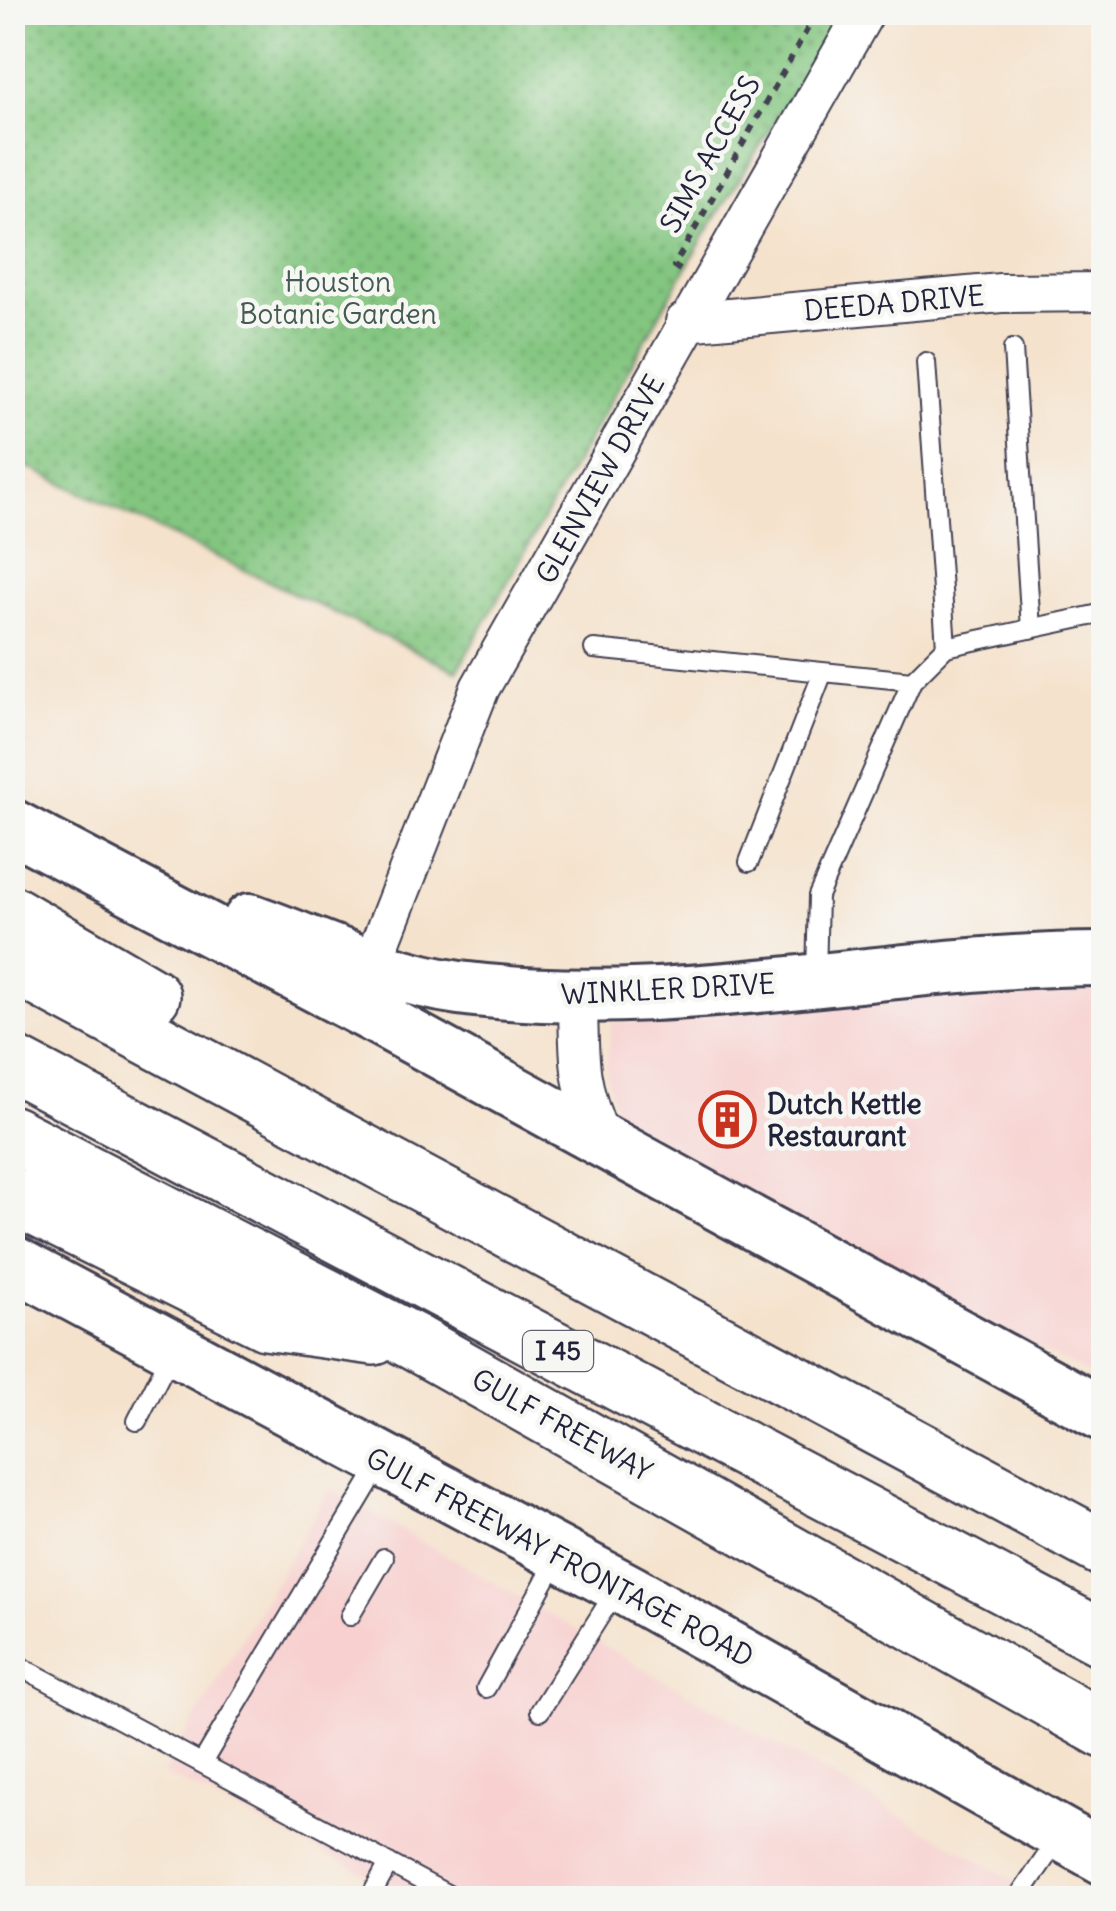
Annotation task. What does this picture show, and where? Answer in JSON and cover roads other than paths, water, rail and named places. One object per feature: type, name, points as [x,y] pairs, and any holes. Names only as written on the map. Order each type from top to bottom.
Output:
[{"type":"highway","points":[[12,914],[110,974],[436,1150],[545,1246]]},
{"type":"highway","points":[[12,964],[1104,1548]]},
{"type":"highway","name":"I 45","points":[[12,1063],[1104,1639]]},
{"type":"highway","name":"GULF FREEWAY","points":[[12,1134],[414,1342],[1104,1730]]},
{"type":"highway","points":[[12,1196],[266,1322],[414,1342]]},
{"type":"main road","points":[[12,826],[1104,1415]]},
{"type":"main road","name":"WINKLER DRIVE","points":[[74,858],[372,964],[456,987],[578,998],[816,982],[1016,961],[1104,959]]},
{"type":"main road","name":"GULF FREEWAY FRONTAGE ROAD","points":[[12,1262],[619,1586],[1082,1846]]},
{"type":"street","name":"GLENVIEW DRIVE","points":[[372,964],[480,688],[634,425],[685,322],[866,12]]},
{"type":"street","name":"DEEDA DRIVE","points":[[685,322],[1001,293],[1104,292]]},
{"type":"street","points":[[578,998],[584,1103],[603,1142]]},
{"type":"lane","points":[[1013,349],[1030,629]]},
{"type":"lane","points":[[926,362],[946,648]]},
{"type":"lane","points":[[816,982],[818,896],[912,681],[946,648],[1104,613]]},
{"type":"lane","points":[[594,649],[912,681]]},
{"type":"lane","points":[[749,862],[823,672]]},
{"type":"lane","points":[[136,1420],[174,1349]]},
{"type":"lane","points":[[202,1763],[382,1460]]},
{"type":"lane","points":[[486,1688],[560,1554]]},
{"type":"lane","points":[[350,1616],[384,1558]]},
{"type":"lane","points":[[540,1711],[619,1586]]},
{"type":"lane","points":[[12,1662],[454,1898]]},
{"type":"lane","points":[[1018,1898],[1082,1846]]},
{"type":"lane","points":[[370,1898],[388,1864]]},
{"type":"place","name":"Dutch Kettle Restaurant","points":[[728,1120]]},
{"type":"park label","name":"Houston Botanic Garden","points":[[338,298]]}]
